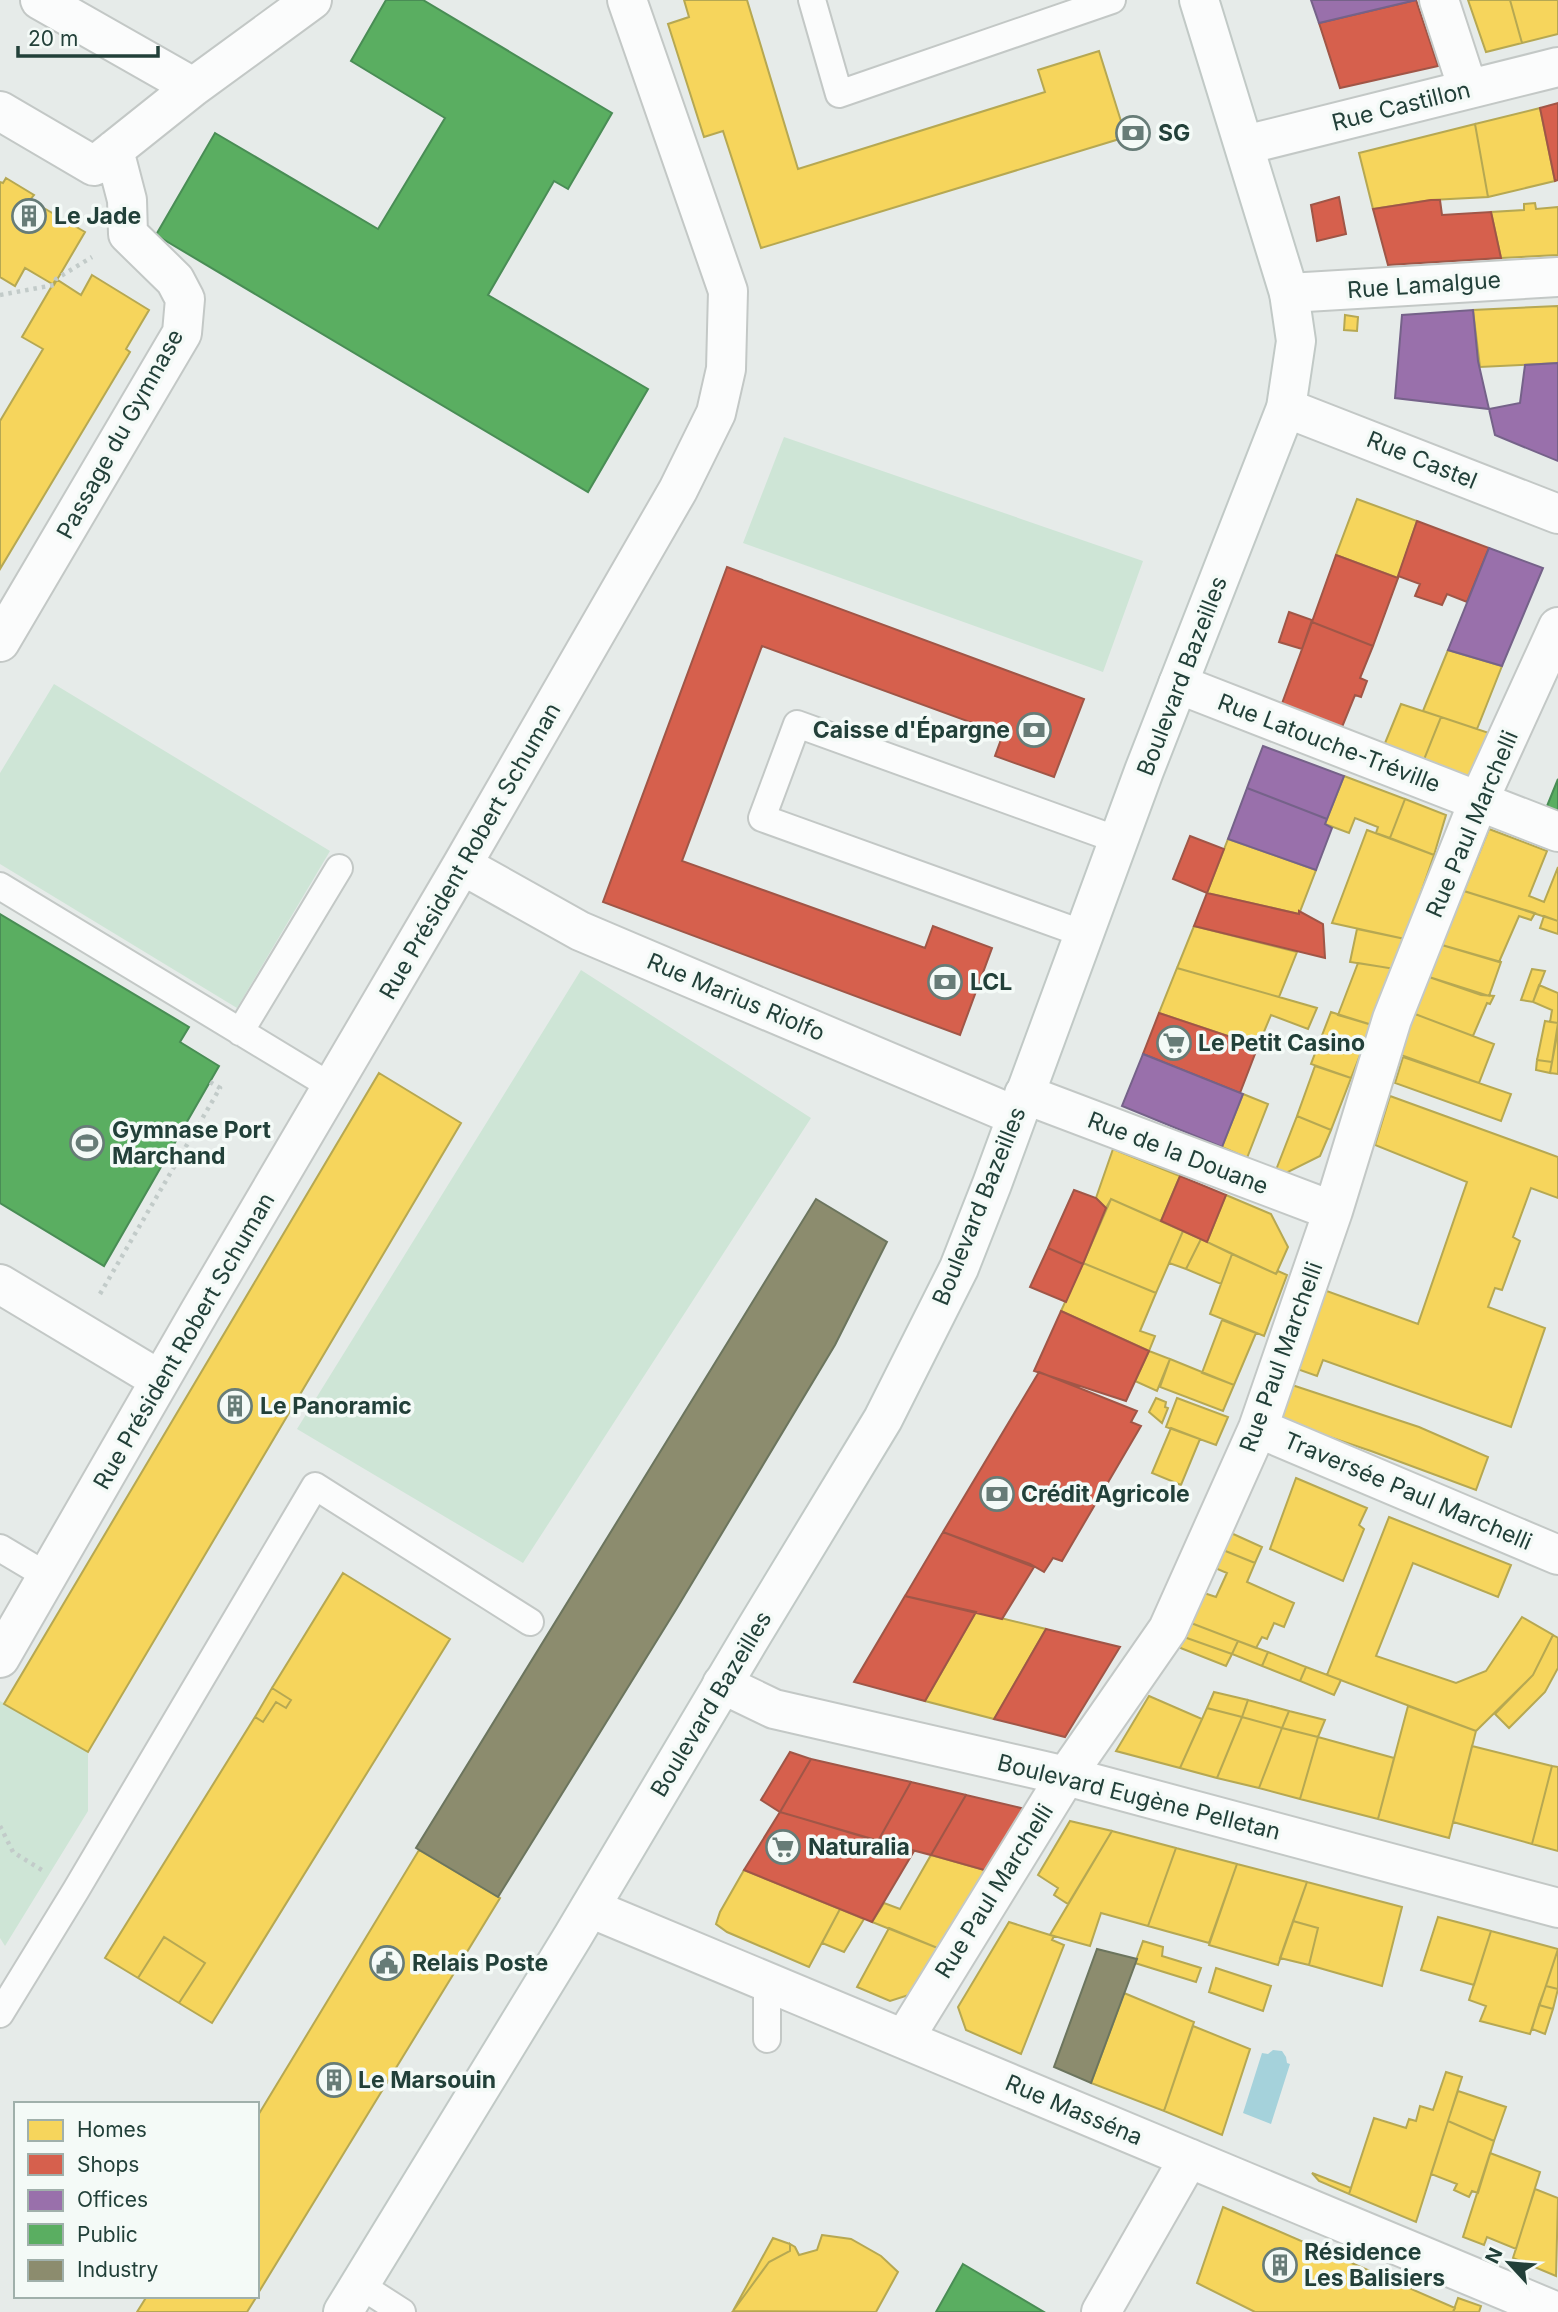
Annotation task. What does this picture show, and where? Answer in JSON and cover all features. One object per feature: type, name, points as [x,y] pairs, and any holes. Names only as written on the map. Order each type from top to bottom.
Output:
[{"type":"street","points":[[40,0],[193,87]]},
{"type":"street","points":[[0,111],[94,166],[193,87],[312,0]]},
{"type":"street","name":"Rue Président Robert Schuman","points":[[0,1658],[678,490],[716,413],[726,369],[727,291],[627,0]]},
{"type":"street","name":"Boulevard Bazeilles","points":[[351,2298],[590,1908],[883,1419],[959,1268],[1118,840],[1286,408],[1296,341],[1289,293],[1199,0]]},
{"type":"street","points":[[1439,0],[1468,89]]},
{"type":"street","name":"Rue Castillon","points":[[1245,145],[1558,67]]},
{"type":"street","points":[[114,150],[127,200],[128,233]]},
{"type":"street","name":"Passage du Gymnase","points":[[0,642],[182,333],[185,299],[175,280],[128,233]]},
{"type":"street","name":"Rue Lamalgue","points":[[1289,293],[1558,277]]},
{"type":"street","name":"Rue Castel","points":[[1286,408],[1558,514]]},
{"type":"street","name":"Rue Paul Marchelli","points":[[904,2039],[1066,1776],[1168,1629],[1258,1428],[1333,1211],[1392,1020],[1479,800],[1558,627]]},
{"type":"street","name":"Rue Latouche-Tréville","points":[[1178,684],[1558,832]]},
{"type":"street","name":"Rue Marius Riolfo","points":[[462,865],[580,931],[1020,1105]]},
{"type":"street","name":"Rue de la Douane","points":[[1020,1105],[1333,1211]]},
{"type":"street","points":[[0,1284],[160,1380]]},
{"type":"street","name":"Traversée Paul Marchelli","points":[[1258,1428],[1558,1555]]},
{"type":"street","name":"Boulevard Eugène Pelletan","points":[[722,1684],[774,1709],[1066,1776],[1558,1908]]},
{"type":"street","name":"Rue Masséna","points":[[590,1908],[1557,2312]]},
{"type":"street","points":[[1101,2312],[1189,2158]]},
{"type":"lane","points":[[813,0],[839,94],[1112,0]]},
{"type":"lane","points":[[1084,934],[762,818],[797,724],[1118,840]]},
{"type":"lane","points":[[240,1032],[339,868]]},
{"type":"lane","points":[[0,886],[332,1087]]},
{"type":"lane","points":[[0,2014],[315,1486],[530,1622]]},
{"type":"lane","points":[[0,1548],[47,1576]]},
{"type":"lane","points":[[766,2039],[767,1982]]},
{"type":"lane","points":[[351,2298],[402,2312]]},
{"type":"path","points":[[0,295],[54,285],[56,279],[128,233]]},
{"type":"path","points":[[78,1331],[220,1088],[210,1082]]},
{"type":"path","points":[[0,1826],[13,1852],[76,1890]]},
{"type":"green space","points":[[784,437],[1143,561],[1103,672],[743,543]]},
{"type":"green space","points":[[54,684],[330,851],[237,1008],[0,864],[0,773]]},
{"type":"green space","points":[[581,970],[811,1118],[523,1563],[297,1429]]},
{"type":"green space","points":[[0,1701],[88,1752],[88,1811],[5,1946],[0,1938]]},
{"type":"water","points":[[1273,2050],[1282,2051],[1290,2064],[1271,2124],[1243,2113],[1262,2053],[1268,2054]]},
{"type":"building: Homes","points":[[684,0],[747,0],[798,169],[1045,92],[1038,70],[1099,51],[1126,137],[761,248],[723,131],[704,137],[668,24],[689,17]]},
{"type":"building: Homes","points":[[1468,0],[1510,0],[1522,43],[1486,52]]},
{"type":"building: Homes","points":[[1510,0],[1558,0],[1558,34],[1522,43]]},
{"type":"building: Homes","points":[[1540,108],[1555,181],[1488,197],[1475,124]]},
{"type":"building: Homes","points":[[1475,124],[1488,197],[1431,200],[1373,209],[1359,153]]},
{"type":"building: Homes","name":"Le Jade","points":[[6,178],[34,195],[30,200],[85,232],[54,285],[25,268],[15,286],[0,277],[0,182],[3,183]]},
{"type":"building: Homes","points":[[1535,203],[1536,209],[1558,207],[1558,255],[1501,258],[1491,212],[1524,210],[1524,204]]},
{"type":"building: Homes","points":[[92,275],[149,310],[126,349],[130,352],[0,569],[0,421],[43,349],[22,337],[56,279],[81,295]]},
{"type":"building: Homes","points":[[1558,306],[1558,363],[1480,367],[1473,310]]},
{"type":"building: Homes","points":[[1345,315],[1358,317],[1357,331],[1344,330]]},
{"type":"building: Homes","points":[[1357,499],[1417,521],[1398,578],[1336,555]]},
{"type":"building: Homes","points":[[1448,650],[1502,666],[1477,729],[1423,711]]},
{"type":"building: Homes","points":[[1401,704],[1441,717],[1423,762],[1383,748]]},
{"type":"building: Homes","points":[[1441,717],[1489,733],[1469,779],[1423,762]]},
{"type":"building: Homes","points":[[1344,776],[1405,799],[1390,838],[1376,833],[1378,827],[1355,818],[1349,833],[1325,824]]},
{"type":"building: Homes","points":[[1405,799],[1446,815],[1434,855],[1390,838]]},
{"type":"building: Homes","points":[[1489,829],[1547,851],[1529,896],[1544,902],[1558,867],[1558,921],[1464,891]]},
{"type":"building: Homes","points":[[1367,830],[1434,855],[1405,939],[1332,923]]},
{"type":"building: Homes","points":[[1228,839],[1316,870],[1299,914],[1207,893]]},
{"type":"building: Homes","points":[[1464,891],[1535,913],[1531,920],[1519,916],[1499,962],[1442,945]]},
{"type":"building: Homes","points":[[1544,916],[1558,921],[1558,934],[1540,928]]},
{"type":"building: Homes","points":[[1194,926],[1297,952],[1279,997],[1177,968]]},
{"type":"building: Homes","points":[[1357,929],[1405,939],[1395,969],[1350,962]]},
{"type":"building: Homes","points":[[1442,945],[1501,962],[1489,996],[1429,977]]},
{"type":"building: Homes","points":[[1358,963],[1395,969],[1372,1025],[1338,1015]]},
{"type":"building: Homes","points":[[1177,968],[1317,1008],[1308,1029],[1271,1015],[1258,1046],[1159,1013]]},
{"type":"building: Homes","points":[[1532,969],[1545,971],[1533,1002],[1521,1000]]},
{"type":"building: Homes","points":[[1429,977],[1481,995],[1494,996],[1490,1004],[1487,1003],[1473,1036],[1415,1014]]},
{"type":"building: Homes","points":[[1539,985],[1558,993],[1558,1023],[1550,1022],[1552,1010],[1533,1002]]},
{"type":"building: Homes","points":[[1331,1012],[1372,1025],[1351,1078],[1311,1064]]},
{"type":"building: Homes","points":[[1415,1014],[1494,1044],[1479,1083],[1398,1054]]},
{"type":"building: Homes","points":[[1545,1021],[1558,1023],[1552,1062],[1537,1060]]},
{"type":"building: Homes","points":[[1558,1030],[1558,1074],[1550,1073]]},
{"type":"building: Homes","points":[[1403,1057],[1511,1094],[1501,1121],[1395,1083]]},
{"type":"building: Homes","points":[[1537,1060],[1552,1062],[1550,1073],[1536,1070]]},
{"type":"building: Homes","points":[[1315,1066],[1351,1078],[1331,1130],[1297,1116]]},
{"type":"building: Homes","name":"Le Panoramic","points":[[379,1073],[461,1123],[88,1752],[4,1704]]},
{"type":"building: Homes","points":[[1243,1094],[1268,1104],[1247,1158],[1222,1147]]},
{"type":"building: Homes","points":[[1390,1096],[1558,1157],[1558,1198],[1531,1188],[1513,1237],[1520,1241],[1502,1290],[1495,1288],[1488,1307],[1545,1328],[1511,1427],[1323,1360],[1317,1376],[1297,1369],[1324,1290],[1418,1324],[1467,1182],[1375,1145]]},
{"type":"building: Homes","points":[[1297,1116],[1331,1130],[1320,1156],[1284,1174],[1276,1170]]},
{"type":"building: Homes","points":[[1113,1149],[1180,1176],[1161,1221],[1111,1199],[1106,1208],[1096,1198]]},
{"type":"building: Homes","points":[[1226,1195],[1271,1214],[1288,1247],[1276,1274],[1207,1242]]},
{"type":"building: Homes","points":[[1111,1199],[1183,1231],[1156,1293],[1083,1263]]},
{"type":"building: Homes","points":[[1183,1231],[1201,1239],[1186,1269],[1169,1263]]},
{"type":"building: Homes","points":[[1201,1239],[1232,1254],[1221,1284],[1186,1269]]},
{"type":"building: Homes","points":[[1232,1254],[1276,1274],[1278,1271],[1287,1275],[1264,1336],[1210,1314]]},
{"type":"building: Homes","points":[[1083,1263],[1156,1293],[1140,1331],[1155,1336],[1149,1351],[1061,1311]]},
{"type":"building: Homes","points":[[1222,1320],[1256,1333],[1234,1385],[1202,1373]]},
{"type":"building: Homes","points":[[1149,1351],[1170,1359],[1157,1391],[1135,1381]]},
{"type":"building: Homes","points":[[1170,1359],[1234,1385],[1223,1411],[1160,1387]]},
{"type":"building: Homes","points":[[1292,1385],[1419,1427],[1488,1457],[1476,1490],[1279,1420]]},
{"type":"building: Homes","points":[[1156,1398],[1166,1402],[1165,1407],[1168,1408],[1162,1423],[1149,1412]]},
{"type":"building: Homes","points":[[1177,1398],[1228,1417],[1216,1445],[1166,1427]]},
{"type":"building: Homes","points":[[1171,1428],[1200,1439],[1181,1485],[1152,1473]]},
{"type":"building: Homes","points":[[1296,1478],[1367,1508],[1359,1525],[1364,1529],[1343,1581],[1270,1549]]},
{"type":"building: Homes","points":[[1389,1517],[1511,1565],[1498,1597],[1413,1563],[1376,1656],[1456,1683],[1486,1671],[1522,1617],[1553,1635],[1533,1675],[1476,1731],[1327,1675]]},
{"type":"building: Homes","points":[[1231,1533],[1262,1547],[1255,1563],[1223,1550]]},
{"type":"building: Homes","points":[[1223,1550],[1255,1563],[1247,1582],[1294,1603],[1284,1627],[1274,1623],[1267,1639],[1262,1637],[1256,1648],[1191,1623],[1204,1593],[1216,1597],[1227,1573],[1215,1568]]},
{"type":"building: Homes","points":[[343,1573],[450,1639],[212,2023],[179,2003],[205,1963],[164,1937],[138,1978],[105,1958],[255,1717],[263,1722],[276,1702],[286,1708],[291,1700],[272,1688]]},
{"type":"building: Homes","points":[[976,1612],[1046,1629],[994,1719],[925,1701]]},
{"type":"building: Homes","points":[[1191,1623],[1238,1641],[1232,1654],[1184,1637]]},
{"type":"building: Homes","points":[[1553,1635],[1558,1638],[1558,1668],[1545,1692],[1509,1728],[1495,1714],[1533,1675]]},
{"type":"building: Homes","points":[[1184,1637],[1232,1654],[1226,1666],[1178,1647]]},
{"type":"building: Homes","points":[[1238,1641],[1268,1652],[1262,1666],[1232,1654]]},
{"type":"building: Homes","points":[[1268,1652],[1306,1667],[1300,1681],[1262,1666]]},
{"type":"building: Homes","points":[[1306,1667],[1341,1680],[1334,1695],[1300,1681]]},
{"type":"building: Homes","points":[[272,1688],[291,1700],[286,1708],[276,1702],[263,1722],[255,1717]]},
{"type":"building: Homes","points":[[1214,1692],[1248,1700],[1242,1717],[1207,1708]]},
{"type":"building: Homes","points":[[1149,1696],[1202,1719],[1180,1768],[1116,1751]]},
{"type":"building: Homes","points":[[1248,1700],[1289,1711],[1282,1728],[1242,1717]]},
{"type":"building: Homes","points":[[1408,1706],[1476,1731],[1449,1838],[1378,1819]]},
{"type":"building: Homes","points":[[1207,1708],[1242,1717],[1217,1778],[1180,1768]]},
{"type":"building: Homes","points":[[1289,1711],[1325,1720],[1318,1737],[1282,1728]]},
{"type":"building: Homes","points":[[1242,1717],[1282,1728],[1259,1788],[1217,1778]]},
{"type":"building: Homes","points":[[1282,1728],[1318,1737],[1300,1799],[1259,1788]]},
{"type":"building: Homes","points":[[1318,1737],[1394,1758],[1378,1819],[1300,1799]]},
{"type":"building: Homes","points":[[1472,1746],[1552,1766],[1532,1844],[1453,1822]]},
{"type":"building: Homes","points":[[1552,1766],[1558,1767],[1558,1851],[1532,1844]]},
{"type":"building: Homes","points":[[1070,1821],[1112,1831],[1068,1904],[1054,1895],[1058,1888],[1038,1875]]},
{"type":"building: Homes","points":[[1112,1831],[1176,1848],[1148,1926],[1101,1913],[1090,1946],[1050,1935]]},
{"type":"building: Homes","points":[[1176,1848],[1237,1864],[1209,1943],[1148,1926]]},
{"type":"building: Homes","name":"Le Marsouin","points":[[419,1850],[500,1898],[259,2292],[259,2114]]},
{"type":"building: Homes","points":[[931,1855],[988,1871],[940,1949],[872,1922],[884,1903],[900,1909]]},
{"type":"building: Homes","points":[[1237,1864],[1307,1882],[1278,1965],[1209,1945]]},
{"type":"building: Homes","points":[[744,1870],[840,1909],[809,1967],[727,1932],[716,1924]]},
{"type":"building: Homes","points":[[1307,1882],[1402,1907],[1382,1986],[1309,1965],[1318,1928],[1293,1921]]},
{"type":"building: Homes","points":[[840,1909],[864,1919],[844,1952],[822,1943]]},
{"type":"building: Homes","points":[[1438,1917],[1491,1931],[1474,1985],[1421,1970]]},
{"type":"building: Homes","points":[[1293,1921],[1318,1928],[1309,1965],[1280,1958]]},
{"type":"building: Homes","points":[[1009,1922],[1054,1936],[1052,1940],[1064,1945],[1021,2054],[966,2030],[958,2007]]},
{"type":"building: Homes","points":[[889,1928],[940,1949],[912,1994],[890,2001],[857,1987]]},
{"type":"building: Homes","points":[[1491,1931],[1558,1949],[1530,2034],[1480,2021],[1486,2006],[1469,2000]]},
{"type":"building: Homes","points":[[164,1937],[205,1963],[179,2003],[138,1978]]},
{"type":"building: Homes","points":[[1143,1941],[1163,1947],[1162,1956],[1201,1968],[1196,1982],[1135,1963]]},
{"type":"building: Homes","points":[[1558,1949],[1558,1989],[1546,1986]]},
{"type":"building: Homes","points":[[1216,1968],[1271,1986],[1263,2011],[1209,1992]]},
{"type":"building: Homes","points":[[1546,1986],[1558,1989],[1553,2009],[1539,2005]]},
{"type":"building: Homes","points":[[1124,1993],[1194,2022],[1164,2111],[1091,2083]]},
{"type":"building: Homes","points":[[1539,2005],[1553,2009],[1545,2034],[1532,2029]]},
{"type":"building: Homes","points":[[1193,2026],[1250,2049],[1222,2135],[1164,2111]]},
{"type":"building: Homes","points":[[1446,2072],[1462,2077],[1416,2222],[1349,2194],[1374,2118],[1406,2128],[1409,2119],[1416,2121],[1420,2106],[1433,2110]]},
{"type":"building: Homes","points":[[1458,2091],[1506,2107],[1494,2141],[1448,2121]]},
{"type":"building: Homes","points":[[1448,2121],[1494,2141],[1478,2193],[1472,2191],[1469,2197],[1454,2190],[1457,2184],[1431,2174]]},
{"type":"building: Homes","points":[[1490,2153],[1540,2172],[1516,2249],[1487,2237],[1484,2245],[1463,2237]]},
{"type":"building: Homes","points":[[1312,2173],[1351,2188],[1349,2194],[1319,2181]]},
{"type":"building: Homes","points":[[1535,2189],[1558,2198],[1556,2276],[1513,2258]]},
{"type":"building: Homes","name":"Résidence Les Balisiers","points":[[1223,2207],[1455,2308],[1453,2312],[1255,2312],[1197,2283]]},
{"type":"building: Homes","points":[[822,2235],[851,2239],[881,2256],[898,2272],[876,2312],[733,2311],[769,2262],[790,2251],[790,2244],[799,2255],[817,2250]]},
{"type":"building: Homes","points":[[773,2238],[790,2244],[790,2251],[769,2262],[733,2311]]},
{"type":"building: Homes","points":[[146,2298],[256,2298],[247,2312],[137,2312]]},
{"type":"building: Homes","points":[[1458,2298],[1481,2306],[1479,2312],[1453,2312]]},
{"type":"building: Shops","points":[[1416,0],[1438,66],[1340,88],[1319,23]]},
{"type":"building: Shops","points":[[1558,103],[1558,180],[1555,181],[1540,108]]},
{"type":"building: Shops","points":[[1339,197],[1346,234],[1317,241],[1311,205]]},
{"type":"building: Shops","points":[[1440,200],[1442,215],[1491,212],[1501,258],[1388,265],[1373,209]]},
{"type":"building: Shops","points":[[1417,521],[1489,548],[1467,602],[1447,594],[1442,605],[1415,596],[1420,584],[1398,576]]},
{"type":"building: Shops","points":[[1336,555],[1398,578],[1373,646],[1312,622]]},
{"type":"building: Shops","points":[[727,567],[1084,699],[1054,777],[995,756],[1003,734],[762,646],[682,861],[925,948],[933,926],[992,948],[960,1035],[603,902]]},
{"type":"building: Shops","points":[[1289,612],[1312,620],[1302,649],[1279,642]]},
{"type":"building: Shops","points":[[1312,622],[1373,646],[1360,678],[1367,681],[1361,697],[1355,695],[1340,732],[1280,709]]},
{"type":"building: Shops","points":[[1190,836],[1224,849],[1207,893],[1173,879]]},
{"type":"building: Shops","points":[[1207,893],[1299,914],[1299,911],[1323,924],[1325,958],[1194,926]]},
{"type":"building: Shops","points":[[1159,1013],[1258,1046],[1240,1093],[1143,1054]]},
{"type":"building: Shops","points":[[1180,1176],[1226,1195],[1207,1242],[1161,1221]]},
{"type":"building: Shops","points":[[1074,1190],[1096,1198],[1106,1208],[1083,1264],[1048,1248]]},
{"type":"building: Shops","points":[[1048,1248],[1083,1264],[1066,1302],[1030,1287]]},
{"type":"building: Shops","points":[[1061,1311],[1149,1351],[1126,1401],[1034,1371]]},
{"type":"building: Shops","points":[[1039,1372],[1137,1411],[1131,1422],[1141,1426],[1062,1561],[1053,1558],[1044,1572],[1030,1564],[943,1532]]},
{"type":"building: Shops","points":[[943,1532],[1034,1567],[1002,1619],[905,1596]]},
{"type":"building: Shops","points":[[905,1596],[976,1612],[925,1701],[854,1682]]},
{"type":"building: Shops","points":[[1046,1629],[1120,1647],[1065,1737],[994,1719]]},
{"type":"building: Shops","points":[[790,1752],[811,1759],[780,1812],[761,1800]]},
{"type":"building: Shops","points":[[811,1759],[911,1782],[878,1841],[780,1812]]},
{"type":"building: Shops","points":[[911,1782],[966,1795],[931,1855],[878,1841]]},
{"type":"building: Shops","points":[[966,1795],[1025,1809],[988,1871],[931,1855]]},
{"type":"building: Shops","points":[[780,1812],[914,1851],[872,1922],[744,1870]]},
{"type":"building: Offices","points":[[1311,0],[1416,0],[1319,23]]},
{"type":"building: Offices","points":[[1473,310],[1478,361],[1489,409],[1395,398],[1402,315]]},
{"type":"building: Offices","points":[[1558,363],[1558,461],[1495,435],[1489,409],[1520,403],[1525,365]]},
{"type":"building: Offices","points":[[1489,548],[1543,568],[1502,666],[1448,650]]},
{"type":"building: Offices","points":[[1263,746],[1344,776],[1327,819],[1247,788]]},
{"type":"building: Offices","points":[[1247,788],[1327,819],[1325,824],[1332,828],[1316,870],[1228,839]]},
{"type":"building: Offices","points":[[1143,1054],[1243,1094],[1222,1147],[1122,1106]]},
{"type":"building: Public","points":[[386,0],[423,0],[612,113],[568,189],[554,181],[488,295],[648,389],[588,492],[156,235],[215,133],[378,229],[445,118],[351,61]]},
{"type":"building: Public","points":[[1558,779],[1558,816],[1545,811]]},
{"type":"building: Public","name":"Gymnase Port Marchand","points":[[0,914],[189,1027],[180,1042],[219,1066],[104,1266],[0,1203]]},
{"type":"building: Public","points":[[963,2264],[1044,2312],[936,2312]]},
{"type":"building: Industry","points":[[816,1199],[887,1242],[835,1345],[677,1608],[498,1897],[416,1848]]},
{"type":"building: Industry","points":[[1097,1949],[1137,1959],[1091,2083],[1054,2067]]},
{"type":"place","name":"SG","points":[[1133,133]]},
{"type":"place","name":"Le Jade","points":[[29,216]]},
{"type":"place","name":"Caisse d'Épargne","points":[[1034,730]]},
{"type":"place","name":"LCL","points":[[945,982]]},
{"type":"place","name":"Le Petit Casino","points":[[1174,1043]]},
{"type":"place","name":"Gymnase Port Marchand","points":[[87,1143]]},
{"type":"place","name":"Le Panoramic","points":[[235,1406]]},
{"type":"place","name":"Crédit Agricole","points":[[997,1494]]},
{"type":"place","name":"Naturalia","points":[[783,1847]]},
{"type":"place","name":"Relais Poste","points":[[387,1963]]},
{"type":"place","name":"Le Marsouin","points":[[334,2080]]},
{"type":"place","name":"Résidence Les Balisiers","points":[[1280,2265]]}]
